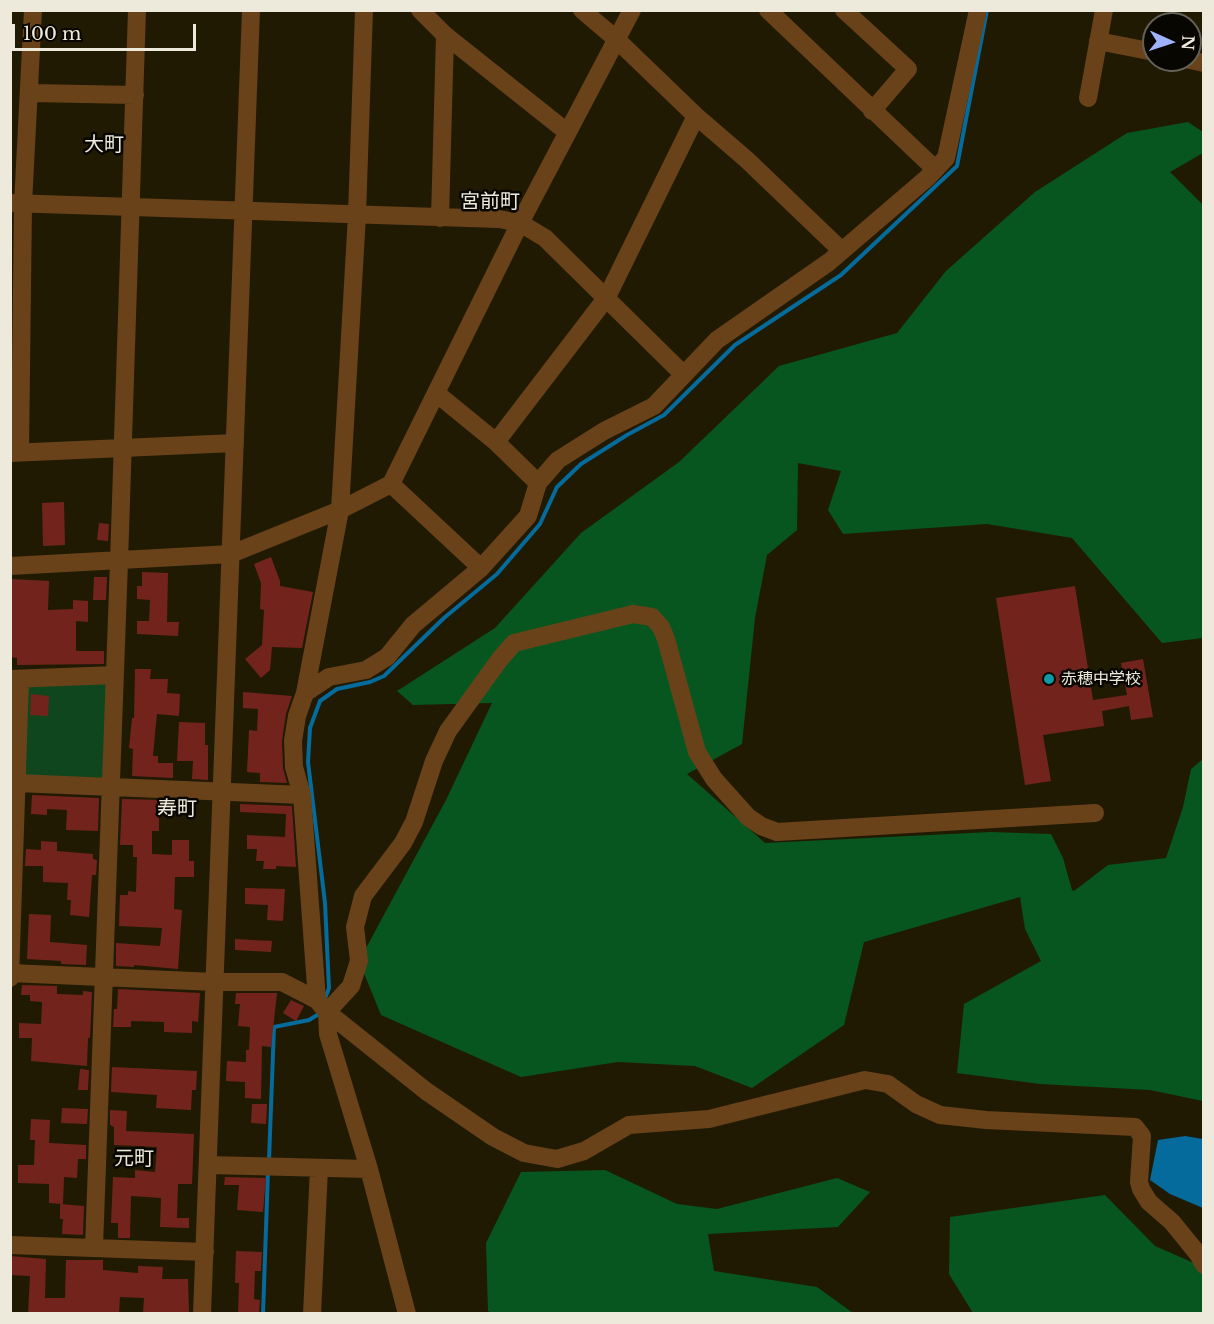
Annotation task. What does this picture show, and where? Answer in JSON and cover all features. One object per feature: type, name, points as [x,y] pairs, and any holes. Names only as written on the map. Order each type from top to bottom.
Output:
[{"type":"street","points":[[33,10],[30,93],[17,204],[15,453],[235,443]]},
{"type":"street","points":[[94,1247],[137,10]]},
{"type":"street","points":[[202,1314],[251,10]]},
{"type":"street","points":[[364,10],[357,215],[340,510],[305,693],[297,716],[293,741],[294,767],[302,795],[322,1006],[328,1034],[369,1170],[406,1314]]},
{"type":"street","points":[[420,10],[445,35],[567,132]]},
{"type":"street","points":[[582,10],[746,159],[842,251]]},
{"type":"street","points":[[10,566],[119,562],[231,554],[340,510],[392,484],[520,223],[632,10]]},
{"type":"street","points":[[768,10],[935,169]]},
{"type":"street","points":[[844,10],[908,69],[872,111]]},
{"type":"street","points":[[305,693],[329,677],[366,670],[387,657],[413,625],[482,568],[528,516],[538,483],[558,460],[604,430],[654,406],[717,340],[842,251],[927,178],[946,158],[978,10]]},
{"type":"street","points":[[1088,98],[1104,10]]},
{"type":"street","points":[[440,218],[445,35]]},
{"type":"street","points":[[1098,41],[1142,50]]},
{"type":"street","points":[[30,93],[135,95]]},
{"type":"street","points":[[496,442],[607,297],[696,116]]},
{"type":"street","points":[[17,204],[498,219],[520,223],[545,238],[683,374]]},
{"type":"street","points":[[436,393],[496,442],[538,483]]},
{"type":"street","points":[[392,484],[482,568]]},
{"type":"street","points":[[322,1006],[351,986],[359,961],[355,927],[363,896],[403,843],[414,822],[434,761],[448,731],[514,643],[585,625],[633,614],[652,617],[661,627],[666,639],[698,752],[714,779],[742,811],[761,826],[777,832],[1095,813]]},
{"type":"street","points":[[10,978],[17,783],[15,679],[115,675]]},
{"type":"street","points":[[17,783],[302,795]]},
{"type":"street","points":[[11,973],[215,982],[282,982],[322,1006],[426,1091],[494,1137],[524,1153],[557,1159],[584,1151],[629,1125],[709,1119],[865,1080],[888,1084],[916,1104],[940,1115],[986,1120],[1135,1127],[1142,1136],[1139,1182],[1141,1189],[1149,1202],[1172,1222],[1198,1254],[1203,1265]]},
{"type":"street","points":[[209,1165],[369,1170]]},
{"type":"street","points":[[312,1314],[319,1169]]},
{"type":"street","points":[[10,1245],[204,1252]]},
{"type":"green space","points":[[1188,122],[1203,132],[1203,153],[1170,172],[1203,205],[1203,638],[1162,643],[1072,538],[987,524],[843,534],[828,510],[841,471],[798,463],[797,530],[767,555],[755,618],[742,744],[687,774],[765,843],[991,832],[1051,834],[1063,858],[1074,891],[1108,865],[1166,858],[1183,807],[1191,769],[1203,759],[1203,1101],[1150,1090],[1040,1084],[957,1073],[964,1004],[1041,961],[1025,929],[1020,897],[864,942],[844,1025],[752,1088],[695,1066],[618,1062],[521,1077],[381,1015],[359,961],[446,800],[492,703],[413,705],[397,691],[495,628],[581,533],[679,462],[779,366],[897,333],[946,271],[1035,192],[1127,133]]},
{"type":"green space","points":[[104,681],[110,685],[107,775],[101,780],[27,779],[23,774],[28,686]]},
{"type":"green space","points":[[605,1170],[677,1204],[717,1209],[837,1178],[870,1192],[838,1227],[708,1234],[714,1271],[817,1287],[853,1313],[494,1314],[488,1311],[486,1243],[521,1172]]},
{"type":"green space","points":[[1105,1195],[1155,1246],[1203,1267],[1203,1313],[973,1313],[949,1274],[950,1217]]},
{"type":"water","points":[[1185,1136],[1203,1139],[1203,1208],[1170,1194],[1150,1180],[1158,1140]]},
{"type":"building","points":[[64,502],[65,545],[43,546],[42,503]]},
{"type":"building","points":[[99,523],[109,524],[108,541],[97,540]]},
{"type":"building","points":[[271,557],[280,586],[313,592],[302,648],[272,647],[270,670],[261,678],[245,659],[262,645],[264,610],[260,609],[261,583],[254,564]]},
{"type":"building","points":[[142,572],[168,573],[167,622],[179,622],[178,636],[137,634],[137,621],[149,621],[150,600],[137,599],[137,586],[142,586]]},
{"type":"building","points":[[94,577],[107,577],[106,600],[93,600]]},
{"type":"building","points":[[11,579],[49,581],[48,610],[73,609],[73,600],[88,601],[88,622],[76,621],[76,651],[104,651],[104,664],[17,665],[17,658],[10,657]]},
{"type":"building","name":"赤穂中学校","points":[[1075,586],[1093,700],[1127,695],[1121,663],[1143,659],[1153,717],[1131,720],[1129,706],[1102,711],[1104,726],[1043,735],[1051,781],[1025,785],[996,598]]},
{"type":"building","points":[[135,669],[151,669],[150,679],[168,679],[167,693],[180,694],[179,716],[157,714],[153,756],[158,756],[158,763],[173,763],[173,778],[132,776],[133,749],[129,748],[132,718],[134,718]]},
{"type":"building","points":[[243,692],[292,696],[286,714],[282,741],[283,768],[287,783],[260,782],[260,773],[247,772],[249,730],[257,731],[258,709],[243,708]]},
{"type":"building","points":[[31,694],[49,696],[48,716],[30,715]]},
{"type":"building","points":[[179,722],[205,723],[205,745],[208,745],[208,780],[192,779],[193,761],[177,761]]},
{"type":"building","points":[[32,795],[99,798],[98,831],[66,830],[67,810],[47,809],[47,815],[31,814]]},
{"type":"building","points":[[122,799],[162,800],[162,807],[159,807],[159,831],[152,831],[152,854],[172,855],[172,840],[189,840],[189,861],[194,861],[194,877],[175,877],[174,909],[182,910],[178,969],[134,965],[134,967],[116,966],[116,943],[160,946],[162,928],[119,926],[120,895],[128,895],[128,891],[136,892],[137,857],[133,857],[133,845],[120,845]]},
{"type":"building","points":[[240,804],[292,806],[296,867],[276,866],[276,869],[263,869],[264,861],[256,861],[257,849],[247,849],[247,835],[285,837],[286,814],[240,812]]},
{"type":"building","points":[[41,841],[57,842],[57,851],[93,854],[93,859],[97,860],[96,875],[92,875],[89,917],[70,915],[71,900],[67,900],[68,883],[43,882],[43,866],[25,866],[26,849],[41,850]]},
{"type":"building","points":[[245,888],[285,889],[283,921],[267,920],[268,905],[245,904]]},
{"type":"building","points":[[29,914],[51,915],[50,942],[87,945],[86,965],[27,959]]},
{"type":"building","points":[[235,939],[272,941],[271,952],[235,950]]},
{"type":"building","points":[[22,985],[57,986],[57,994],[83,995],[83,991],[92,992],[87,1066],[31,1061],[32,1038],[19,1038],[19,1023],[41,1024],[42,1002],[30,1001],[30,995],[21,995]]},
{"type":"building","points":[[118,989],[200,993],[198,1022],[192,1021],[192,1033],[164,1032],[164,1022],[131,1021],[131,1027],[113,1027]]},
{"type":"building","points":[[236,993],[277,993],[271,1047],[262,1046],[261,1099],[245,1098],[245,1082],[226,1081],[227,1061],[246,1062],[246,1050],[249,1050],[250,1027],[238,1026],[240,1004],[235,1004]]},
{"type":"building","points":[[291,1000],[304,1006],[296,1021],[283,1013]]},
{"type":"building","points":[[112,1067],[197,1071],[196,1090],[192,1090],[191,1110],[156,1108],[157,1095],[111,1092]]},
{"type":"building","points":[[80,1069],[89,1070],[88,1090],[78,1090]]},
{"type":"building","points":[[252,1104],[267,1104],[266,1124],[251,1123]]},
{"type":"building","points":[[62,1108],[88,1109],[87,1124],[61,1123]]},
{"type":"building","points":[[110,1110],[127,1111],[126,1131],[194,1134],[192,1184],[178,1184],[177,1218],[189,1218],[189,1228],[160,1227],[161,1198],[131,1196],[130,1238],[118,1238],[118,1223],[111,1223],[113,1177],[135,1178],[135,1170],[155,1172],[157,1147],[114,1145],[114,1127],[110,1125]]},
{"type":"building","points":[[31,1119],[50,1120],[49,1143],[86,1145],[86,1159],[78,1159],[77,1178],[64,1177],[63,1204],[49,1203],[49,1184],[18,1183],[18,1165],[34,1165],[35,1140],[30,1140]]},
{"type":"building","points":[[225,1177],[266,1178],[263,1212],[237,1210],[239,1185],[224,1185]]},
{"type":"building","points":[[60,1204],[84,1206],[83,1235],[62,1234],[63,1219],[60,1219]]},
{"type":"building","points":[[236,1251],[262,1252],[261,1271],[255,1271],[254,1299],[260,1300],[259,1314],[238,1314],[239,1283],[235,1283]]},
{"type":"building","points":[[10,1256],[46,1259],[45,1298],[65,1298],[66,1260],[103,1260],[103,1270],[138,1273],[138,1266],[163,1267],[162,1279],[188,1279],[189,1312],[143,1314],[144,1298],[120,1297],[119,1314],[28,1314],[30,1276],[10,1275]]},
{"type":"waterway","points":[[324,1001],[329,988],[325,903],[308,762],[310,728],[320,701],[337,689],[370,682],[384,676],[444,618],[497,574],[540,524],[557,487],[581,464],[664,415],[735,345],[841,275],[957,166],[987,10]]},
{"type":"waterway","points":[[269,1160],[274,1027],[309,1020],[319,1014]]},
{"type":"waterway","points":[[263,1314],[268,1171]]},
{"type":"place","name":"赤穂中学校","points":[[1049,679]]},
{"type":"district","name":"大町","points":[[104,145]]},
{"type":"district","name":"宮前町","points":[[490,202]]},
{"type":"district","name":"寿町","points":[[177,809]]},
{"type":"district","name":"元町","points":[[134,1159]]}]
